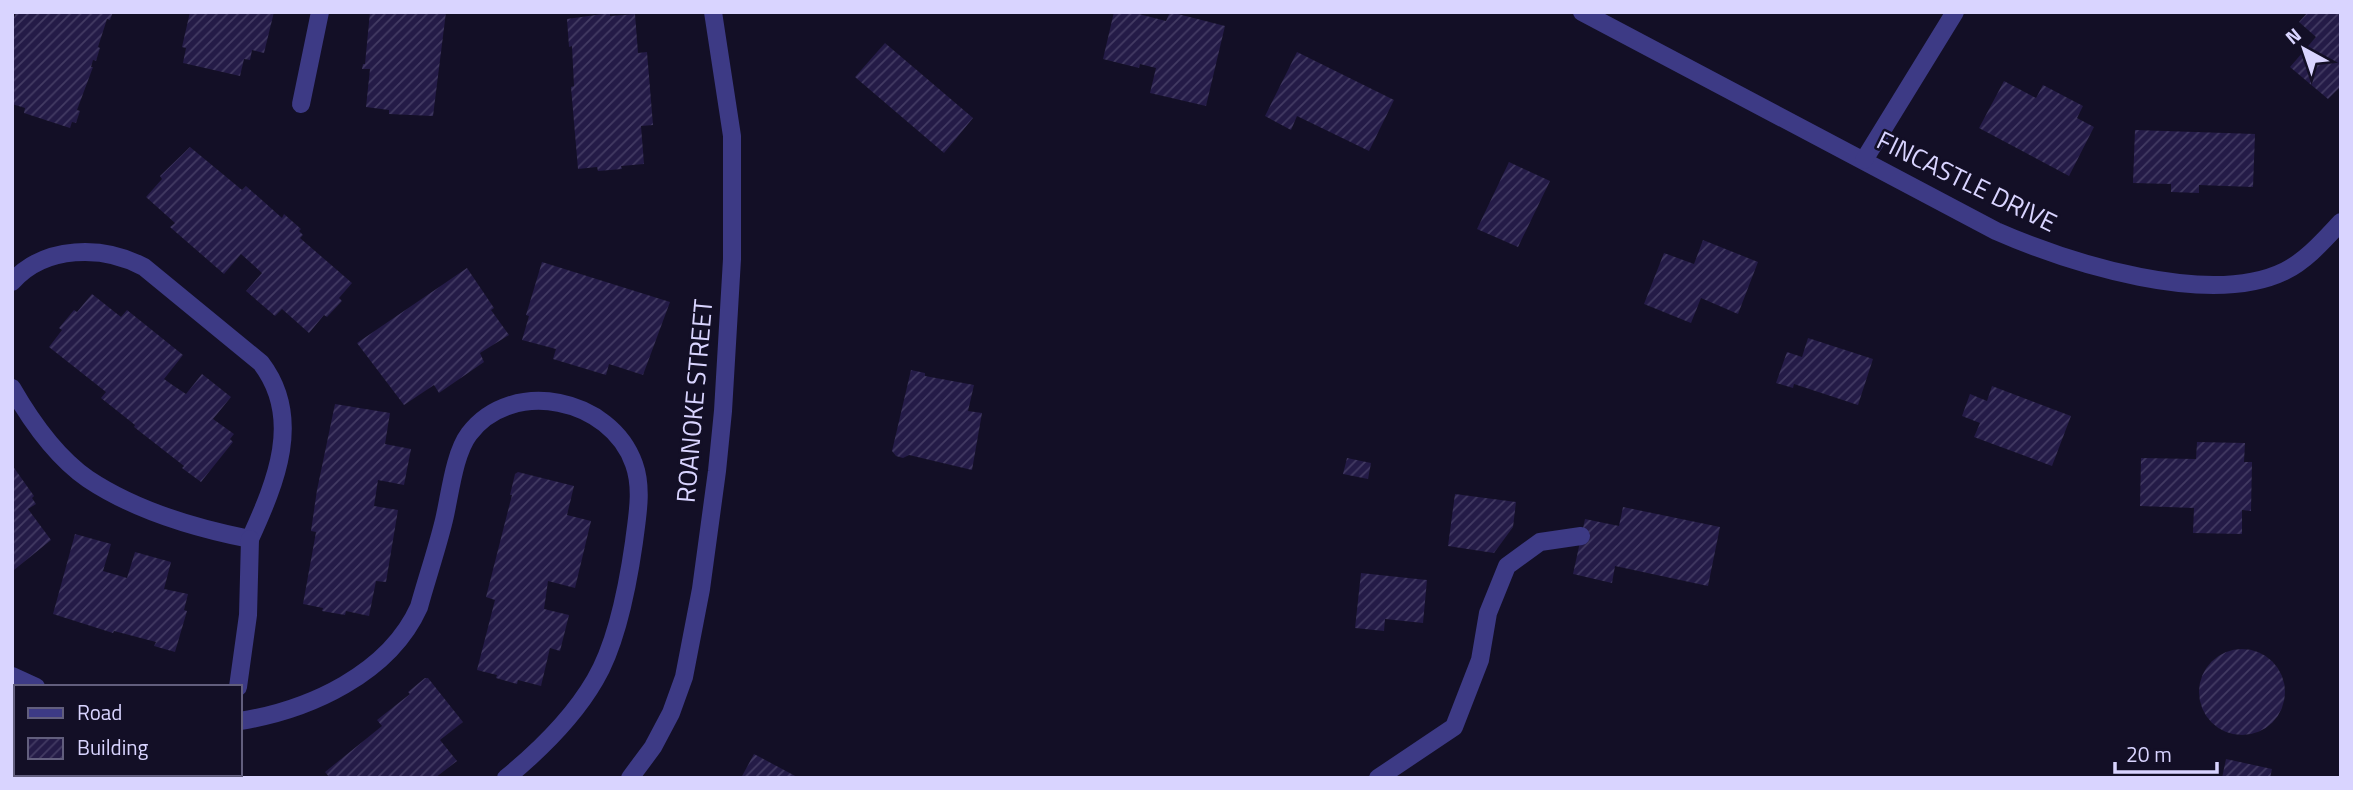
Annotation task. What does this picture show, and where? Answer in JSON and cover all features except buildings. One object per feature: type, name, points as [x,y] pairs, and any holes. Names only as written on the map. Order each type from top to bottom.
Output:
[{"type":"street","points":[[301,104],[320,12]]},
{"type":"street","name":"ROANOKE STREET","points":[[630,778],[653,747],[671,713],[684,677],[701,589],[717,471],[732,258],[732,136],[713,12]]},
{"type":"street","name":"FINCASTLE DRIVE","points":[[1582,12],[1996,231],[2036,248],[2106,269],[2148,278],[2213,285],[2246,284],[2285,271],[2302,260],[2341,222]]},
{"type":"street","points":[[1864,160],[1955,12]]},
{"type":"street","points":[[12,282],[21,272],[37,262],[62,254],[108,254],[132,260],[261,363],[273,378],[283,412],[280,453],[275,480],[250,539],[248,614],[238,685]]},
{"type":"street","points":[[12,388],[35,425],[87,478],[129,502],[190,525],[250,539]]},
{"type":"street","points":[[242,721],[312,700],[359,675],[393,648],[419,607],[444,522],[461,447],[468,435],[482,419],[499,408],[518,402],[542,400],[561,403],[584,411],[606,424],[626,447],[634,462],[639,488],[630,574],[614,633],[596,678],[563,724],[506,778]]},
{"type":"street","points":[[1378,778],[1454,727],[1480,660],[1488,613],[1507,566],[1540,542],[1581,536]]},
{"type":"street","points":[[12,676],[32,685]]}]
